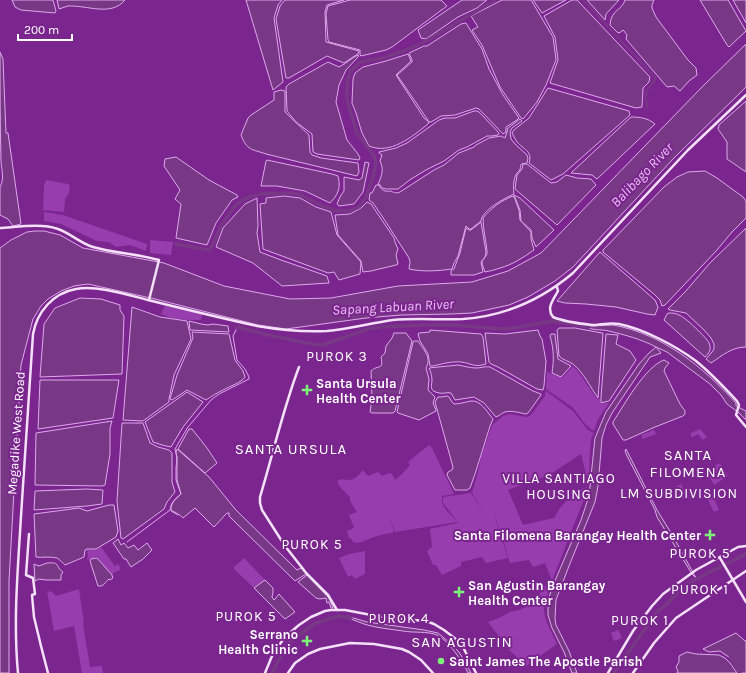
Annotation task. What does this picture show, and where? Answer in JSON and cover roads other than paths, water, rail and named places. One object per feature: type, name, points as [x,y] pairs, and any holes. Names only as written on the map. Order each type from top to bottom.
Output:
[{"type":"street","name":"Megadike West Road","points":[[18,673],[16,643],[17,570],[33,334],[34,326],[41,311],[51,301],[63,293],[75,289],[90,288],[149,299],[237,322],[267,328],[303,331],[327,331],[395,320],[462,319],[496,314],[514,309],[557,287],[582,266],[688,150],[746,94]]},
{"type":"street","points":[[0,228],[51,227],[63,231],[88,245],[114,252],[159,260],[149,299]]},
{"type":"street","points":[[557,287],[558,291],[550,306],[551,314],[554,317],[592,325],[608,323],[619,324],[640,330],[683,352],[701,365],[739,403],[736,414],[746,426]]},
{"type":"street","points":[[299,367],[293,381],[260,497],[260,503],[265,515],[285,546],[308,574],[328,594],[337,610]]},
{"type":"street","points":[[29,534],[26,575],[33,578],[35,594],[32,595],[34,616],[40,646],[48,673]]},
{"type":"street","points":[[608,673],[633,631],[663,594],[692,573],[738,547],[746,546]]},
{"type":"street","points":[[720,558],[746,602]]},
{"type":"street","points":[[633,673],[654,644],[676,618],[746,571]]},
{"type":"street","points":[[265,673],[272,656],[285,637],[310,617],[325,611],[337,610],[345,610],[387,618],[426,621],[434,624],[461,642],[476,673]]},
{"type":"street","points":[[288,673],[295,663],[308,654],[320,649],[350,643],[374,644],[409,652],[421,660],[433,673]]},
{"type":"water","points":[[12,0],[53,0],[56,11],[55,13],[21,10],[15,7]]},
{"type":"water","points":[[57,0],[125,0],[113,8],[106,9],[68,6],[59,9]]},
{"type":"water","points":[[246,0],[282,0],[278,5],[274,18],[283,82],[273,90]]},
{"type":"water","points":[[285,0],[344,0],[327,5],[325,12],[326,42],[359,51],[358,54],[344,63],[327,56],[289,78],[286,78],[276,19],[280,6]]},
{"type":"water","points":[[350,0],[441,0],[447,6],[392,47],[386,50],[361,56],[360,50],[329,42],[328,40],[326,14],[328,6]]},
{"type":"water","points":[[462,0],[487,0],[477,8],[458,17],[426,39],[421,38],[418,30]]},
{"type":"water","points":[[502,0],[531,0],[553,37],[556,60],[537,102],[523,119],[500,87],[482,45],[472,30],[478,27],[471,16]]},
{"type":"water","points":[[533,0],[566,0],[542,13]]},
{"type":"water","points":[[572,0],[577,0],[650,77],[649,82],[643,88],[642,107],[636,108],[550,83],[558,60],[555,37],[544,16]]},
{"type":"water","points":[[587,0],[619,0],[606,14],[605,20]]},
{"type":"water","points":[[625,0],[654,0],[652,8],[656,17],[688,60],[696,68],[697,75],[680,91],[674,86],[667,87],[626,39],[627,35],[624,31],[623,30],[618,33],[610,25],[612,16],[624,4]]},
{"type":"water","points":[[700,0],[728,0],[746,31],[729,47]]},
{"type":"water","points":[[733,0],[746,0],[746,23]]},
{"type":"water","points":[[466,23],[482,49],[489,69],[503,95],[519,118],[506,127],[506,132],[503,134],[479,109],[476,108],[455,115],[441,116],[429,122],[397,75],[412,62],[409,53],[427,46],[461,24]]},
{"type":"water","points":[[746,44],[746,87],[673,159],[573,267],[555,281],[528,297],[509,305],[472,313],[401,315],[366,318],[286,329],[258,325],[88,284],[74,286],[61,291],[48,299],[41,306],[33,319],[21,365],[9,581],[9,673],[0,673],[0,248],[11,240],[27,232],[44,231],[60,235],[83,248],[164,263],[224,286],[290,299],[331,298],[398,286],[472,282],[508,271],[541,253],[703,86]]},
{"type":"water","points":[[0,52],[3,59],[6,133],[8,133],[21,224],[13,226],[8,219],[0,215],[0,187],[3,177],[1,163]]},
{"type":"water","points":[[408,54],[411,61],[396,75],[424,118],[429,122],[408,139],[393,146],[377,148],[369,146],[362,133],[352,103],[353,79],[355,73],[363,67]]},
{"type":"water","points":[[358,55],[359,56],[346,70],[339,85],[336,102],[347,140],[360,158],[359,160],[317,154],[313,152],[312,134],[296,122],[287,111],[286,87],[328,62],[339,67]]},
{"type":"water","points":[[548,88],[629,111],[630,115],[563,174],[551,180],[529,163],[529,153],[517,142],[512,133],[529,118]]},
{"type":"water","points":[[281,90],[285,91],[285,112],[309,135],[310,152],[312,155],[321,158],[358,163],[359,172],[357,176],[266,154],[250,149],[245,144],[241,135],[248,118],[274,100],[274,92]]},
{"type":"water","points":[[746,101],[746,172],[727,159],[727,142],[718,129],[719,125]]},
{"type":"water","points":[[474,111],[479,112],[499,133],[498,135],[487,136],[459,150],[444,161],[411,179],[398,189],[382,188],[378,184],[382,170],[380,161],[382,155],[379,152],[396,148],[407,143],[439,120],[445,118],[455,118]]},
{"type":"water","points":[[631,117],[644,118],[655,124],[597,179],[592,175],[571,173]]},
{"type":"water","points":[[520,119],[522,121],[512,128],[510,132],[511,139],[527,155],[528,158],[527,163],[521,164],[520,170],[516,175],[514,194],[500,201],[485,213],[481,221],[471,229],[466,226],[458,256],[452,269],[420,271],[409,269],[409,258],[382,216],[373,203],[369,200],[370,193],[372,193],[376,185],[379,185],[385,191],[396,193],[400,192],[444,165],[459,153],[474,147],[489,138],[501,136],[505,138],[508,128]]},
{"type":"water","points":[[176,157],[209,180],[237,195],[238,197],[232,200],[216,223],[207,245],[176,238],[181,204],[175,199],[180,190],[164,166],[165,159]]},
{"type":"water","points":[[267,160],[338,176],[339,188],[337,194],[330,203],[305,191],[277,186],[261,186]]},
{"type":"water","points":[[365,162],[369,163],[363,192],[354,204],[339,206],[337,204],[344,191],[344,177],[359,180],[362,178]]},
{"type":"water","points":[[523,164],[527,164],[551,183],[557,182],[566,175],[577,178],[591,179],[596,185],[557,225],[515,189],[517,175],[522,169]]},
{"type":"water","points":[[705,171],[743,197],[746,201],[746,218],[665,305],[662,306],[660,300],[654,294],[603,252],[603,250],[664,187],[677,177],[688,172]]},
{"type":"water","points":[[514,195],[520,198],[554,230],[536,247],[532,238],[531,230],[521,221],[520,210]]},
{"type":"water","points":[[284,196],[300,198],[316,207],[331,212],[337,235],[361,262],[360,274],[339,280],[334,272],[328,273],[263,249],[260,204],[266,203],[266,198]]},
{"type":"water","points":[[513,196],[519,210],[520,220],[531,232],[534,250],[509,265],[485,272],[482,262],[487,253],[483,218],[496,205]]},
{"type":"water","points":[[257,198],[257,233],[260,252],[327,276],[329,283],[282,286],[253,263],[216,247],[223,228],[245,204]]},
{"type":"water","points":[[367,202],[371,204],[394,238],[398,249],[396,255],[398,264],[363,272],[361,261],[338,235],[335,215],[350,214],[361,208]]},
{"type":"water","points":[[481,222],[486,252],[485,257],[481,262],[483,272],[474,275],[451,275],[451,271],[454,269],[460,253],[466,228],[471,230]]},
{"type":"water","points":[[746,228],[746,347],[736,348],[711,363],[706,359],[714,349],[714,344],[711,338],[686,313],[668,309],[710,263]]},
{"type":"water","points":[[600,252],[655,300],[658,307],[655,315],[616,307],[557,301]]},
{"type":"water","points":[[80,298],[101,299],[120,305],[120,310],[124,316],[122,374],[40,377],[44,324],[55,308]]},
{"type":"water","points":[[132,307],[160,317],[187,321],[191,339],[174,375],[169,402],[143,421],[123,420]]},
{"type":"water","points":[[669,313],[675,313],[682,316],[707,340],[710,345],[710,349],[705,357],[664,320]]},
{"type":"water","points":[[189,321],[208,325],[213,324],[228,326],[229,332],[190,330]]},
{"type":"water","points":[[613,325],[631,329],[649,336],[681,354],[710,377],[736,403],[736,406],[746,411],[746,420],[727,404],[721,395],[710,384],[667,352],[633,338],[609,331],[590,329],[585,326]]},
{"type":"water","points":[[559,328],[575,328],[603,333],[598,398],[577,368],[559,356],[557,330]]},
{"type":"water","points":[[430,330],[481,334],[483,337],[486,364],[475,365],[454,362],[430,366],[428,354],[420,341],[418,334],[430,332]]},
{"type":"water","points":[[538,330],[542,339],[546,361],[543,390],[537,389],[491,364],[489,362],[485,333],[505,334]]},
{"type":"water","points":[[192,332],[229,334],[235,360],[243,371],[245,377],[238,383],[206,400],[187,390],[172,400],[170,399],[177,375],[193,338]]},
{"type":"water","points":[[394,333],[406,333],[412,341],[395,411],[393,413],[372,413],[370,412],[372,399],[371,371],[381,366],[381,357],[385,353],[386,346]]},
{"type":"water","points":[[551,334],[555,334],[558,359],[571,366],[561,377],[552,373],[553,354]]},
{"type":"water","points":[[606,334],[618,335],[616,344],[630,351],[636,360],[609,401],[601,403],[601,397]]},
{"type":"water","points":[[414,341],[418,341],[428,357],[428,364],[426,368],[429,379],[428,390],[435,397],[433,403],[436,410],[419,420],[397,412]]},
{"type":"water","points":[[656,347],[661,353],[650,357],[612,413],[606,425],[602,438],[598,486],[595,502],[556,600],[556,625],[569,651],[577,673],[572,673],[564,652],[552,628],[548,615],[549,597],[581,520],[589,496],[595,438],[606,412],[639,364]]},
{"type":"water","points":[[664,360],[669,363],[664,371],[685,411],[685,414],[623,440],[613,422],[642,378],[657,364]]},
{"type":"water","points":[[458,365],[474,368],[490,367],[541,395],[526,414],[507,411],[496,417],[484,403],[474,397],[455,400],[451,393],[440,393],[433,390],[431,387],[432,376],[429,368]]},
{"type":"water","points":[[40,380],[119,380],[113,418],[38,429]]},
{"type":"water","points":[[187,392],[203,402],[183,427],[171,447],[153,442],[145,422]]},
{"type":"water","points":[[447,396],[454,404],[471,401],[478,402],[493,419],[470,488],[467,490],[455,490],[447,475],[453,467],[435,402],[438,397]]},
{"type":"water","points":[[112,421],[110,428],[110,454],[105,485],[35,485],[36,433]]},
{"type":"water","points":[[122,423],[143,423],[150,443],[169,450],[172,453],[172,482],[175,492],[167,502],[164,509],[123,539],[121,538],[117,501]]},
{"type":"water","points":[[189,429],[192,429],[217,463],[205,473],[178,449]]},
{"type":"water","points":[[177,449],[209,477],[236,510],[297,570],[301,568],[306,574],[295,581],[229,516],[229,513],[227,513],[214,527],[195,508],[183,518],[171,510],[173,503],[181,494],[177,480]]},
{"type":"water","points":[[626,449],[657,510],[696,578],[692,574],[657,517],[655,510],[627,456],[625,451]]},
{"type":"water","points":[[87,489],[103,490],[102,504],[34,510],[35,491]]},
{"type":"water","points":[[114,505],[118,531],[116,537],[96,549],[85,550],[84,557],[65,565],[57,558],[36,557],[34,514],[79,508],[87,511]]},
{"type":"water","points":[[118,539],[121,545],[124,543],[128,548],[134,545],[138,550],[147,543],[152,550],[143,559],[131,567],[113,543]]},
{"type":"water","points":[[97,558],[113,578],[110,580],[109,579],[100,586],[98,586],[90,561],[91,559]]},
{"type":"water","points":[[47,563],[55,563],[63,572],[61,575],[61,580],[39,579],[35,581],[34,564],[39,566]]},
{"type":"water","points":[[307,575],[329,598],[333,608],[331,608],[329,602],[327,603],[326,598],[316,598],[298,582]]},
{"type":"water","points":[[265,580],[273,588],[272,597],[274,600],[279,594],[295,612],[285,619],[254,588]]},
{"type":"water","points":[[347,616],[367,622],[438,633],[459,652],[471,673],[468,673],[459,657],[450,646],[437,635],[407,632],[373,626],[346,617]]},
{"type":"water","points":[[736,633],[746,641],[746,673],[741,673],[733,660],[720,651],[709,652],[703,649]]},
{"type":"water","points":[[687,652],[719,655],[730,663],[737,673],[677,673],[678,671],[676,667],[679,662],[679,656]]},
{"type":"waterway","points":[[176,244],[209,250],[221,226],[234,207],[241,201],[251,196],[291,193],[301,195],[322,206],[337,211],[349,211],[359,207],[365,199],[373,178],[376,163],[374,156],[357,133],[347,100],[347,85],[350,72],[360,62],[383,58],[409,49],[428,40],[495,0]]},
{"type":"waterway","points":[[583,0],[655,77],[655,80],[646,93],[648,109]]},
{"type":"waterway","points":[[237,328],[239,327],[272,336],[323,345],[371,328],[382,327],[452,325],[502,329],[553,321],[589,327]]},
{"type":"waterway","points":[[127,542],[170,510],[172,503],[181,494],[176,480],[177,458],[175,449],[188,427],[211,400],[219,394],[249,379],[245,369],[237,360],[233,336],[237,328]]},
{"type":"waterway","points":[[171,511],[178,515]]},
{"type":"waterway","points":[[614,673],[657,612],[682,588],[696,579],[746,554]]},
{"type":"waterway","points":[[272,673],[288,643],[316,623],[339,616],[351,618]]},
{"type":"waterway","points":[[730,658],[740,673]]},
{"type":"place","name":"Santa Ursula Health Center","points":[[307,390]]},
{"type":"place","name":"Santa Filomena Barangay Health Center","points":[[710,535]]},
{"type":"place","name":"San Agustin Barangay Health Center","points":[[459,592]]},
{"type":"place","name":"Serrano Health Clinic","points":[[307,641]]},
{"type":"place","name":"Saint James The Apostle Parish","points":[[441,661]]},
{"type":"district","name":"PUROK 3","points":[[337,356]]},
{"type":"district","name":"SANTA URSULA","points":[[291,449]]},
{"type":"district","name":"SANTA FILOMENA","points":[[688,464]]},
{"type":"district","name":"VILLA SANTIAGO HOUSING","points":[[559,486]]},
{"type":"district","name":"LM SUBDIVISION","points":[[679,493]]},
{"type":"district","name":"PUROK 5","points":[[312,544]]},
{"type":"district","name":"PUROK 5","points":[[700,553]]},
{"type":"district","name":"PUROK 1","points":[[700,589]]},
{"type":"district","name":"PUROK 5","points":[[246,616]]},
{"type":"district","name":"PUROK 4","points":[[399,618]]},
{"type":"district","name":"PUROK 1","points":[[640,620]]},
{"type":"district","name":"SAN AGUSTIN","points":[[462,642]]},
{"type":"water label","name":"Balibago River","points":[[642,175]]},
{"type":"water label","name":"Sapang Labuan River","points":[[393,307]]}]
